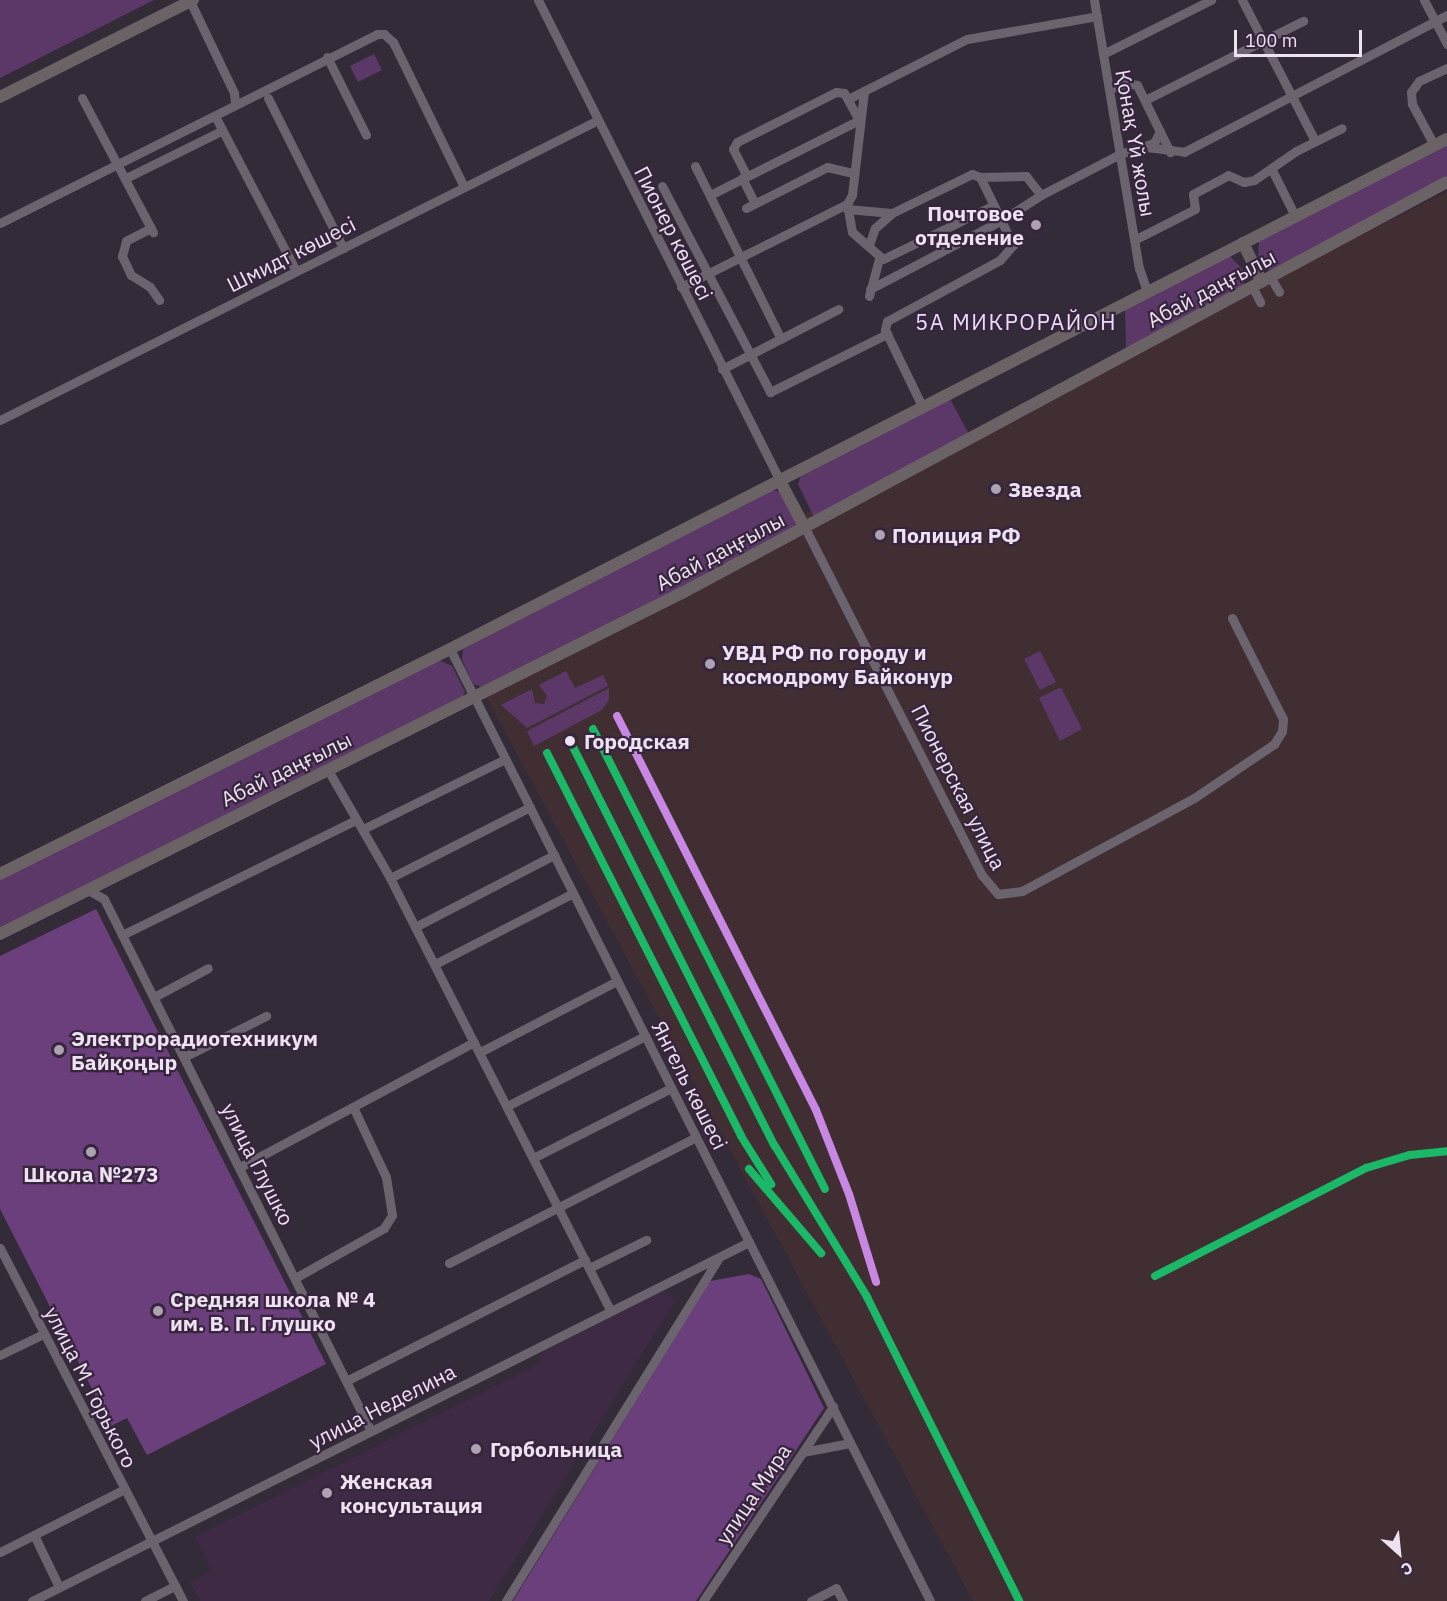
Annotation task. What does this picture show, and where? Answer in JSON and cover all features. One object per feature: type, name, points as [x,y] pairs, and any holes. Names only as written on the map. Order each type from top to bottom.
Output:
[{"type":"main road","points":[[0,97],[191,1]]},
{"type":"main road","name":"Абай даңғылы","points":[[0,874],[450,649],[1447,139]]},
{"type":"main road","name":"Абай даңғылы","points":[[0,934],[474,697],[805,528],[1447,182]]},
{"type":"main road","points":[[1243,243],[1262,282]]},
{"type":"main road","name":"Пионерская улица","points":[[780,481],[805,528]]},
{"type":"street","name":"Пионер көшесі","points":[[538,0],[780,481]]},
{"type":"street","name":"Қонақ Үй жолы","points":[[1094,0],[1134,240],[1147,291]]},
{"type":"street","points":[[1103,54],[1211,0]]},
{"type":"street","points":[[1242,0],[1316,141]]},
{"type":"street","points":[[1424,0],[1447,44]]},
{"type":"street","points":[[191,1],[234,93],[235,102]]},
{"type":"street","points":[[1146,147],[1170,152],[1184,152],[1447,15]]},
{"type":"street","points":[[848,99],[967,39],[1096,16]]},
{"type":"street","points":[[1145,100],[1303,21]]},
{"type":"street","points":[[0,223],[215,116],[235,102],[377,34],[389,36],[464,187]]},
{"type":"street","points":[[327,57],[366,135]]},
{"type":"street","points":[[1434,145],[1412,104],[1411,92],[1419,81],[1447,68]]},
{"type":"street","points":[[1109,88],[1132,83],[1145,100],[1170,152]]},
{"type":"street","points":[[864,91],[852,195],[847,206],[852,232],[869,245],[879,258],[886,259],[994,205]]},
{"type":"street","points":[[854,173],[827,167],[751,206],[745,177],[733,149],[737,141],[836,92],[848,99],[859,120]]},
{"type":"street","points":[[82,98],[152,230],[126,241],[122,256],[131,275],[150,286],[159,300]]},
{"type":"street","points":[[268,99],[343,248]]},
{"type":"street","points":[[215,116],[296,271]]},
{"type":"street","name":"Шмидт көшесі","points":[[0,420],[598,120]]},
{"type":"street","points":[[710,195],[859,120]]},
{"type":"street","points":[[1134,240],[1195,209],[1194,194],[1228,175],[1245,182],[1272,170],[1316,141],[1342,128]]},
{"type":"street","points":[[126,178],[221,131]]},
{"type":"street","points":[[879,258],[870,292],[1002,220],[1041,195],[1120,154],[1154,143],[1160,131]]},
{"type":"street","points":[[695,166],[781,339]]},
{"type":"street","points":[[1272,170],[1295,216]]},
{"type":"street","points":[[869,245],[875,228],[892,213],[966,175],[1026,176],[1041,195]]},
{"type":"street","points":[[923,408],[887,334],[887,321],[1006,257],[1013,244],[980,177]]},
{"type":"street","points":[[662,186],[770,392],[887,334]]},
{"type":"street","points":[[681,286],[739,256],[847,206],[892,213]]},
{"type":"street","points":[[1260,302],[1262,282],[1278,292]]},
{"type":"street","points":[[722,369],[838,309]]},
{"type":"street","name":"Пионерская улица","points":[[805,528],[981,874],[992,890],[1006,896],[1022,891],[1194,798],[1274,744],[1282,731],[1283,719],[1232,618]]},
{"type":"street","name":"Янгель көшесі","points":[[450,649],[930,1601]]},
{"type":"street","points":[[363,829],[506,759]]},
{"type":"street","points":[[328,770],[363,829],[435,964],[611,1311]]},
{"type":"street","points":[[390,878],[530,807]]},
{"type":"street","points":[[122,935],[356,820]]},
{"type":"street","points":[[415,927],[554,855]]},
{"type":"street","name":"улица Глушко","points":[[88,890],[104,899],[371,1431]]},
{"type":"street","points":[[435,964],[573,893]]},
{"type":"street","points":[[154,997],[208,968]]},
{"type":"street","points":[[480,1052],[617,981]]},
{"type":"street","points":[[184,1057],[266,1016]]},
{"type":"street","points":[[507,1106],[645,1036]]},
{"type":"street","points":[[240,1167],[474,1042]]},
{"type":"street","points":[[533,1158],[671,1088]]},
{"type":"street","points":[[295,1278],[384,1228],[392,1215],[386,1177],[353,1107]]},
{"type":"street","points":[[449,1263],[696,1137]]},
{"type":"street","points":[[346,1381],[587,1264],[646,1240]]},
{"type":"street","name":"улица Неделина","points":[[32,1601],[749,1242]]},
{"type":"street","name":"улица М. Горького","points":[[0,1248],[123,1490],[153,1541],[183,1601]]},
{"type":"street","points":[[506,1601],[719,1258]]},
{"type":"street","points":[[0,1355],[44,1334]]},
{"type":"street","name":"улица Мира","points":[[703,1601],[833,1407]]},
{"type":"street","points":[[802,1452],[850,1443]]},
{"type":"street","points":[[253,1479],[258,1488]]},
{"type":"street","points":[[0,1552],[123,1490]]},
{"type":"street","points":[[34,1535],[59,1587]]},
{"type":"street","points":[[145,1601],[176,1586]]},
{"type":"street","points":[[811,1601],[836,1588],[843,1601]]},
{"type":"shaded area","points":[[0,0],[154,0],[0,78]]},
{"type":"shaded area","points":[[374,54],[382,70],[358,82],[350,66]]},
{"type":"shaded area","points":[[1447,144],[1447,176],[1271,272],[1263,265],[1258,255],[1259,241]]},
{"type":"shaded area","points":[[1447,192],[1447,1601],[973,1601],[476,678]]},
{"type":"shaded area","points":[[1229,255],[1244,271],[1244,286],[1126,352],[1125,308]]},
{"type":"shaded area","points":[[950,399],[970,436],[819,516],[813,515],[798,484],[801,476]]},
{"type":"shaded area","points":[[771,490],[782,492],[798,523],[795,531],[482,687],[473,684],[462,660],[463,649]]},
{"type":"shaded area","points":[[1040,651],[1056,682],[1040,690],[1024,659]]},
{"type":"shaded area","points":[[439,660],[452,666],[465,692],[462,699],[0,929],[0,879]]},
{"type":"shaded area","points":[[566,671],[575,688],[603,675],[608,686],[527,728],[501,705],[532,689],[535,703],[544,704],[547,696],[539,685]]},
{"type":"shaded area","points":[[1061,687],[1082,729],[1060,741],[1039,698]]},
{"type":"shaded area","points":[[609,688],[609,700],[602,710],[534,746],[527,731]]},
{"type":"shaded area","points":[[96,909],[326,1364],[147,1455],[127,1418],[111,1426],[0,1209],[0,956]]},
{"type":"shaded area","points":[[749,1274],[761,1279],[824,1408],[696,1601],[513,1601],[710,1281]]},
{"type":"shaded area","name":"Горбольница","points":[[662,1291],[676,1299],[489,1601],[200,1601],[190,1582],[212,1571],[195,1537],[542,1362],[539,1354]]},
{"type":"transit line","points":[[617,716],[816,1110],[849,1194],[876,1282]]},
{"type":"transit line","points":[[593,729],[825,1189]]},
{"type":"transit line","points":[[570,741],[775,1146],[867,1297],[1019,1601]]},
{"type":"transit line","points":[[547,753],[741,1136],[771,1184]]},
{"type":"transit line","points":[[1155,1276],[1366,1168],[1410,1155],[1447,1151]]},
{"type":"transit line","points":[[749,1169],[821,1253]]},
{"type":"place","name":"Почтовое отделение","points":[[1036,225]]},
{"type":"place","name":"Звезда","points":[[996,489]]},
{"type":"place","name":"Полиция РФ","points":[[880,535]]},
{"type":"place","name":"УВД РФ по городу и космодрому Байконур","points":[[710,664]]},
{"type":"place","name":"Городская","points":[[570,741]]},
{"type":"place","name":"Электрорадиотехникум Байқоңыр","points":[[59,1050]]},
{"type":"place","name":"Школа №273","points":[[91,1152]]},
{"type":"place","name":"Средняя школа № 4 им. В. П. Глушко","points":[[158,1311]]},
{"type":"place","name":"Горбольница","points":[[476,1449]]},
{"type":"place","name":"Женская консультация","points":[[327,1493]]},
{"type":"district","name":"5А МИКРОРАЙОН","points":[[1016,322]]}]
